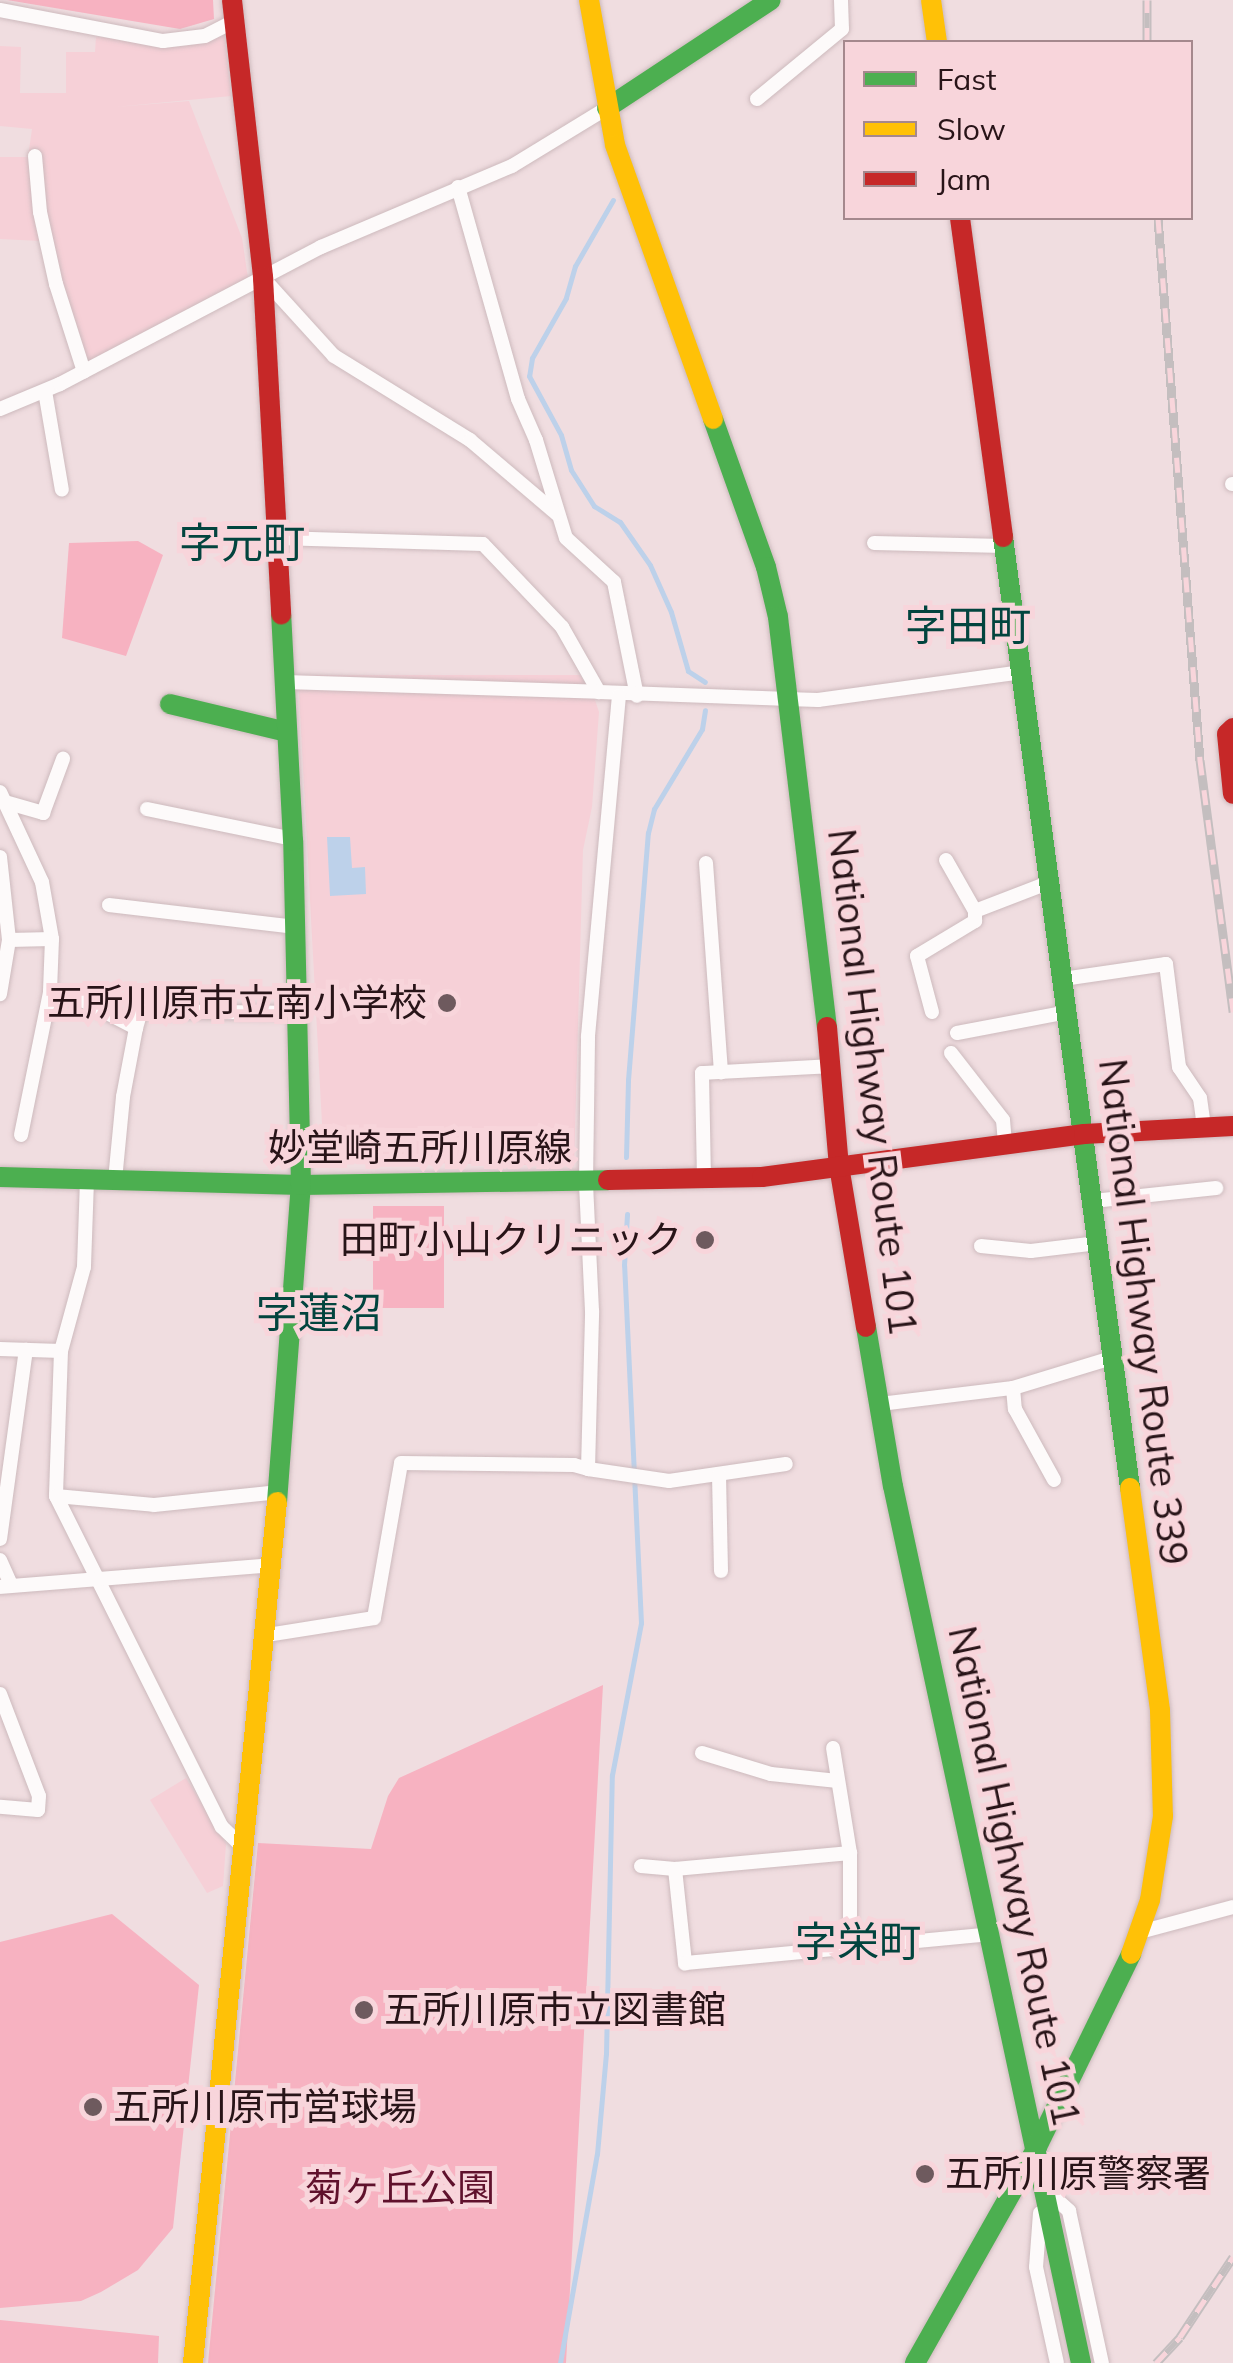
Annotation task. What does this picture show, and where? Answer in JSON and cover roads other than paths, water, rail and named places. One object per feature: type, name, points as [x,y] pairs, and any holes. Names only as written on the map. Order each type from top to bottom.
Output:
[{"type":"main road","name":"National Highway Route 101","points":[[588,0],[607,108],[622,164],[766,567],[789,698],[839,1166],[893,1486],[1081,2363]]},
{"type":"main road","points":[[607,108],[770,0]]},
{"type":"main road","points":[[931,0],[937,40]]},
{"type":"main road","points":[[193,2363],[267,1636],[301,1185],[293,839],[263,278],[235,8]]},
{"type":"main road","name":"National Highway Route 339","points":[[915,2363],[1037,2147],[1140,1932],[1159,1854],[1163,1746],[960,220]]},
{"type":"main road","points":[[170,704],[287,732]]},
{"type":"main road","points":[[1233,728],[1227,734],[1233,794]]},
{"type":"main road","name":"妙堂崎五所川原線","points":[[0,1177],[301,1185],[762,1177],[1084,1134],[1233,1126]]},
{"type":"street","points":[[756,99],[842,29],[841,0]]},
{"type":"street","points":[[0,10],[163,42],[205,36],[235,8]]},
{"type":"street","points":[[0,409],[84,372],[320,247],[512,166],[607,108]]},
{"type":"street","points":[[36,156],[40,212],[56,284],[84,372]]},
{"type":"street","points":[[458,187],[518,399],[536,440],[566,538],[614,582],[638,696]]},
{"type":"street","points":[[263,278],[334,356],[470,440],[558,514]]},
{"type":"street","points":[[45,390],[62,490]]},
{"type":"street","points":[[276,538],[483,544],[562,628],[599,692]]},
{"type":"street","points":[[874,543],[1004,546]]},
{"type":"street","points":[[284,682],[818,700],[1022,672]]},
{"type":"street","points":[[588,1468],[592,1311],[586,1183],[591,1002],[619,695]]},
{"type":"street","points":[[2,797],[42,813],[63,758]]},
{"type":"street","points":[[2,797],[42,882],[52,939],[50,992],[21,1135]]},
{"type":"street","points":[[147,809],[293,839]]},
{"type":"street","points":[[0,857],[9,940],[0,994]]},
{"type":"street","points":[[932,1012],[917,956],[975,922],[975,911],[946,860]]},
{"type":"street","points":[[706,862],[721,1072]]},
{"type":"street","points":[[975,911],[1050,882]]},
{"type":"street","points":[[109,906],[296,927]]},
{"type":"street","points":[[9,940],[52,939]]},
{"type":"street","points":[[1063,979],[1166,964],[1179,1067],[1200,1098],[1204,1128]]},
{"type":"street","points":[[50,992],[82,1000],[136,1028]]},
{"type":"street","points":[[115,1180],[123,1096],[141,1012],[297,1013]]},
{"type":"street","points":[[957,1033],[1068,1012]]},
{"type":"street","points":[[951,1053],[1003,1120],[1006,1144]]},
{"type":"street","points":[[704,1179],[702,1072],[831,1066]]},
{"type":"street","points":[[87,1180],[84,1267],[61,1351],[56,1496],[222,1827],[243,1847]]},
{"type":"street","points":[[1093,1201],[1216,1188]]},
{"type":"street","points":[[981,1246],[1031,1250],[1098,1243]]},
{"type":"street","points":[[0,1349],[61,1351]]},
{"type":"street","points":[[0,1539],[26,1350]]},
{"type":"street","points":[[880,1404],[1012,1388],[1112,1358]]},
{"type":"street","points":[[1012,1388],[1016,1409],[1054,1480]]},
{"type":"street","points":[[267,1636],[374,1618],[401,1463],[574,1464],[669,1481],[786,1464]]},
{"type":"street","points":[[719,1476],[720,1571]]},
{"type":"street","points":[[56,1496],[154,1505],[279,1492]]},
{"type":"street","points":[[0,1560],[6,1586],[273,1564]]},
{"type":"street","points":[[0,1694],[39,1796],[38,1810],[0,1807]]},
{"type":"street","points":[[833,1748],[850,1854],[850,1946]]},
{"type":"street","points":[[702,1753],[772,1774],[838,1781]]},
{"type":"street","points":[[641,1866],[675,1868],[850,1854]]},
{"type":"street","points":[[675,1868],[685,1962],[992,1934]]},
{"type":"street","points":[[1140,1932],[1233,1907]]},
{"type":"street","points":[[1043,2188],[1036,2267],[1057,2363]]},
{"type":"street","points":[[1043,2188],[1069,2211],[1102,2363]]},
{"type":"water","points":[[327,837],[350,837],[352,868],[365,867],[366,894],[330,896]]},
{"type":"waterway","points":[[613,200],[575,266],[566,298],[532,358],[529,376],[561,435],[571,470],[594,506],[620,522],[650,565],[671,612],[688,671],[705,682]]},
{"type":"waterway","points":[[626,1157],[628,1080],[648,833],[654,809],[702,729],[705,710]]},
{"type":"waterway","points":[[560,2363],[597,2154],[606,2054],[612,1775],[641,1623],[624,1265],[627,1214]]},
{"type":"railway","points":[[1147,0],[1147,40]]},
{"type":"railway","points":[[1158,220],[1200,760],[1233,1012]]},
{"type":"railway","points":[[1156,2363],[1180,2337],[1233,2257]]},
{"type":"place","name":"五所川原市立南小学校","points":[[447,1003]]},
{"type":"place","name":"田町小山クリニック","points":[[705,1240]]},
{"type":"place","name":"五所川原市立図書館","points":[[364,2010]]},
{"type":"place","name":"五所川原市営球場","points":[[93,2107]]},
{"type":"place","name":"五所川原警察署","points":[[925,2174]]},
{"type":"district","name":"字元町","points":[[242,543]]},
{"type":"district","name":"字田町","points":[[968,626]]},
{"type":"district","name":"字蓮沼","points":[[319,1313]]},
{"type":"district","name":"字栄町","points":[[858,1942]]},
{"type":"park label","name":"菊ヶ丘公園","points":[[400,2188]]}]
